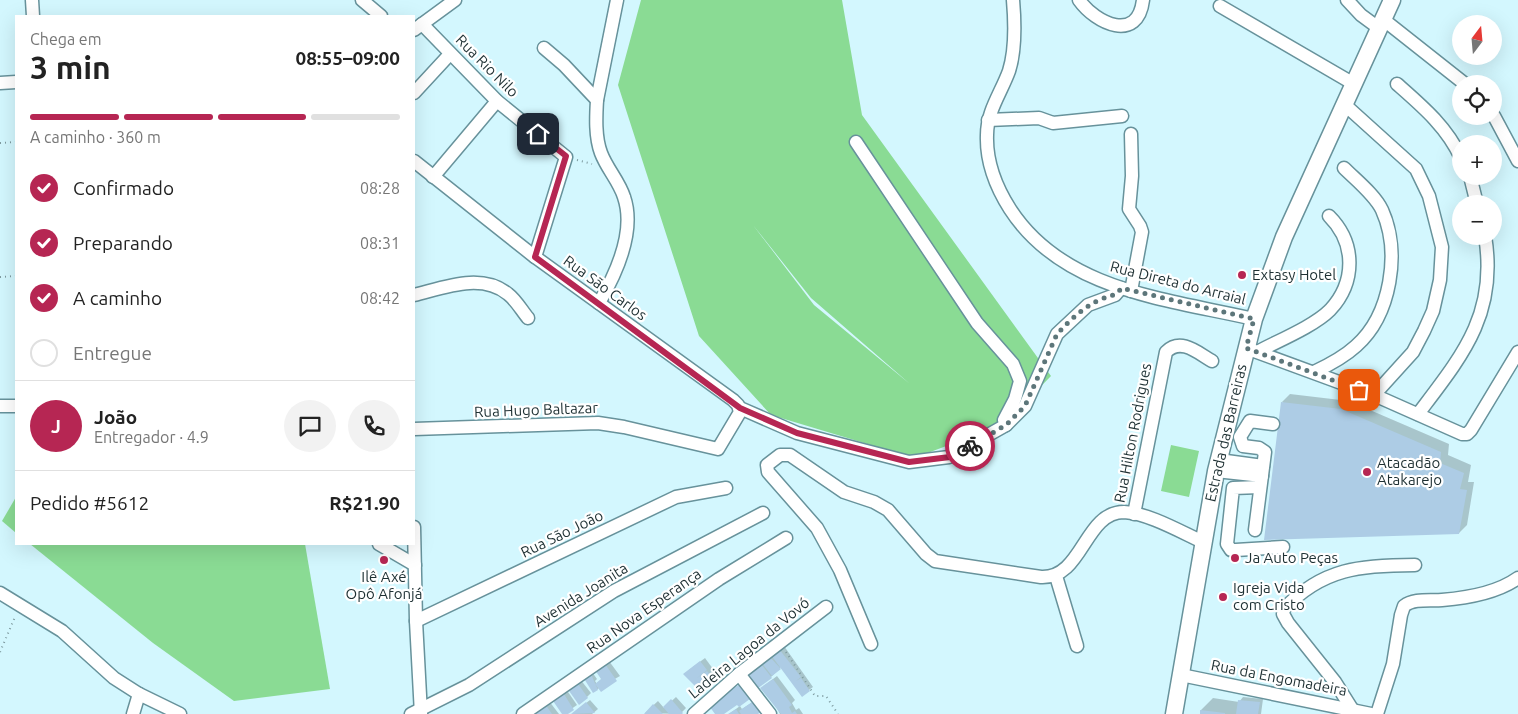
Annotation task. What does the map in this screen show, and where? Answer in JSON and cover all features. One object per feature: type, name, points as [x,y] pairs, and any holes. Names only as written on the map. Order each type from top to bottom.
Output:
[{"type":"main road","name":"Estrada das Barreiras","points":[[1174,714],[1217,465],[1253,349],[1254,319],[1284,237],[1392,0]]},
{"type":"street","points":[[32,0],[33,15]]},
{"type":"street","points":[[362,0],[380,15]]},
{"type":"street","points":[[418,27],[455,0]]},
{"type":"street","points":[[599,303],[616,270],[626,232],[625,200],[620,186],[608,168],[601,152],[598,138],[597,100],[617,0]]},
{"type":"street","name":"Rua Direta do Arraial","points":[[1014,0],[1013,54],[1009,70],[988,120],[987,147],[990,164],[1003,199],[1014,215],[1040,246],[1078,272],[1126,290],[1254,319]]},
{"type":"street","points":[[1079,0],[1094,18],[1106,24],[1119,26],[1131,24],[1139,16],[1143,0]]},
{"type":"street","points":[[1347,0],[1370,22],[1382,25],[1424,50],[1454,75]]},
{"type":"street","points":[[1220,6],[1354,84]]},
{"type":"street","name":"Rua Rio Nilo","points":[[418,27],[450,54],[497,101],[566,156]]},
{"type":"street","points":[[544,48],[564,65],[597,100]]},
{"type":"street","points":[[415,92],[450,54]]},
{"type":"street","points":[[0,83],[15,82]]},
{"type":"street","points":[[1398,84],[1434,116],[1452,141]]},
{"type":"street","points":[[434,177],[497,101]]},
{"type":"street","points":[[1344,104],[1416,169],[1429,196],[1442,247],[1440,280],[1433,311],[1424,331],[1413,352],[1374,395]]},
{"type":"street","points":[[988,120],[1039,118],[1053,124],[1122,116]]},
{"type":"street","points":[[1499,125],[1518,161]]},
{"type":"street","points":[[1126,290],[1142,232],[1129,209],[1132,176],[1131,134]]},
{"type":"street","points":[[856,142],[977,323],[1013,364],[1020,381],[1015,399],[1004,420],[1006,425]]},
{"type":"street","points":[[535,257],[566,156]]},
{"type":"street","name":"Rua São Carlos","points":[[415,162],[535,257],[736,404],[797,433],[909,462],[950,457],[1006,425],[1025,406],[1057,334],[1088,305],[1126,290]]},
{"type":"street","points":[[1314,372],[1342,357],[1357,346],[1369,331],[1381,310],[1392,258],[1390,233],[1381,208],[1344,168]]},
{"type":"street","points":[[1253,349],[1316,320],[1330,310],[1342,292],[1351,260],[1348,246],[1340,227],[1330,216]]},
{"type":"street","points":[[1418,414],[1457,362],[1481,316],[1489,262],[1486,245]]},
{"type":"street","points":[[415,295],[468,282],[488,285],[508,294],[528,318]]},
{"type":"street","name":"Rua Hilton Rodrigues","points":[[1134,514],[1166,352],[1177,345],[1185,345],[1212,361]]},
{"type":"street","points":[[1253,349],[1374,395],[1462,434],[1467,434],[1518,352]]},
{"type":"street","name":"Rua Hugo Baltazar","points":[[415,429],[598,423],[624,427],[718,449],[739,415],[736,404]]},
{"type":"street","points":[[0,406],[15,406]]},
{"type":"street","points":[[1255,530],[1265,452],[1259,448],[1243,446],[1240,437],[1246,423],[1250,421],[1272,424]]},
{"type":"street","points":[[872,644],[840,570],[817,528],[768,472],[767,465],[780,455],[785,454],[800,461],[844,492],[874,502],[888,510],[926,554],[935,561],[1040,577],[1056,576],[1067,567],[1106,518],[1114,514],[1134,514],[1203,542]]},
{"type":"street","points":[[1217,465],[1261,476]]},
{"type":"street","points":[[1261,476],[1233,488],[1227,544],[1231,550],[1283,547]]},
{"type":"street","name":"Rua São João","points":[[416,621],[676,497],[726,488]]},
{"type":"street","name":"Avenida Joanita","points":[[418,713],[469,685],[614,591],[763,513]]},
{"type":"street","name":"Rua Nova Esperança","points":[[523,714],[718,579],[786,538]]},
{"type":"street","points":[[381,545],[414,565]]},
{"type":"street","points":[[414,545],[418,713]]},
{"type":"street","points":[[1352,710],[1335,682],[1288,623],[1283,614],[1284,609],[1317,581],[1340,572],[1362,566],[1414,565]]},
{"type":"street","points":[[1056,576],[1077,646]]},
{"type":"street","points":[[1377,714],[1393,664],[1400,615],[1404,606],[1416,601],[1467,597],[1492,590],[1518,578]]},
{"type":"street","points":[[0,593],[62,631],[114,678],[139,694],[180,714]]},
{"type":"street","name":"Ladeira Lagoa da Vovó","points":[[701,712],[739,674],[826,607]]},
{"type":"street","points":[[739,674],[770,714]]},
{"type":"street","name":"Rua da Engomadeira","points":[[1181,675],[1371,714]]},
{"type":"street","points":[[132,714],[139,694]]},
{"type":"path","points":[[0,144],[15,142]]},
{"type":"path","points":[[566,156],[608,168]]},
{"type":"path","points":[[0,277],[15,276]]},
{"type":"path","points":[[0,652],[12,624]]},
{"type":"path","points":[[780,641],[815,696],[826,696],[838,714]]},
{"type":"green space","points":[[641,0],[842,0],[862,115],[1051,376],[1003,425],[914,458],[771,415],[699,336],[618,85]],"holes":[[[753,225],[811,298],[910,384],[814,305]]]},
{"type":"green space","points":[[1171,445],[1199,451],[1189,497],[1161,491]]},
{"type":"green space","points":[[15,499],[15,532],[2,521]]},
{"type":"green space","points":[[31,545],[305,545],[330,689],[234,701],[153,643]]},
{"type":"building","name":"Atacadão Atakarejo","points":[[1281,402],[1341,409],[1441,452],[1440,463],[1464,473],[1460,489],[1467,490],[1459,534],[1264,540]]},
{"type":"building","points":[[779,649],[801,677],[796,681],[801,678],[810,691],[802,697],[771,655]]},
{"type":"building","points":[[769,656],[781,669],[772,676],[761,662]]},
{"type":"building","points":[[700,661],[707,670],[697,678],[707,671],[713,678],[698,689],[683,674]]},
{"type":"building","points":[[605,664],[617,681],[601,692],[595,684],[601,679],[595,670]]},
{"type":"building","points":[[761,664],[772,678],[757,689],[746,675]]},
{"type":"building","points":[[590,672],[598,690],[593,693],[583,677]]},
{"type":"building","points":[[773,679],[792,705],[789,707],[792,713],[795,711],[797,714],[781,714],[760,688]]},
{"type":"building","points":[[576,681],[588,698],[579,705],[567,688]]},
{"type":"building","points":[[743,682],[754,696],[739,707],[737,705],[724,714],[715,714],[707,703],[725,690],[727,693]]},
{"type":"building","points":[[562,691],[574,710],[568,714],[562,714],[551,698]]},
{"type":"building","points":[[671,699],[682,714],[669,714],[663,707]]},
{"type":"building","points":[[755,700],[762,711],[758,714],[741,714],[739,711]]},
{"type":"building","points":[[1238,700],[1260,702],[1258,714],[1236,714]]},
{"type":"building","points":[[586,702],[595,713],[571,714]]},
{"type":"building","points":[[545,704],[552,714],[532,714]]},
{"type":"building","points":[[653,704],[663,714],[644,714]]},
{"type":"building","points":[[736,709],[739,714],[728,714]]},
{"type":"building","points":[[1200,710],[1225,713],[1225,714],[1200,714]]},
{"type":"way so far","points":[[970,446],[1006,425],[1025,406],[1041,373],[1049,350],[1064,325],[1088,305],[1115,295],[1121,288],[1254,319],[1246,348],[1259,351],[1359,390]]},
{"type":"place","name":"Extasy Hotel","points":[[1242,275]]},
{"type":"place","name":"Atacadão Atakarejo","points":[[1367,472]]},
{"type":"place","name":"Ja Auto Peças","points":[[1235,558]]},
{"type":"place","name":"Ilê Axé Opô Afonjá","points":[[384,560]]},
{"type":"place","name":"Igreja Vida com Cristo","points":[[1223,597]]},
{"type":"route","points":[[538,134],[566,156],[535,257],[732,400],[740,408],[797,433],[909,462],[950,457],[970,446]]}]
